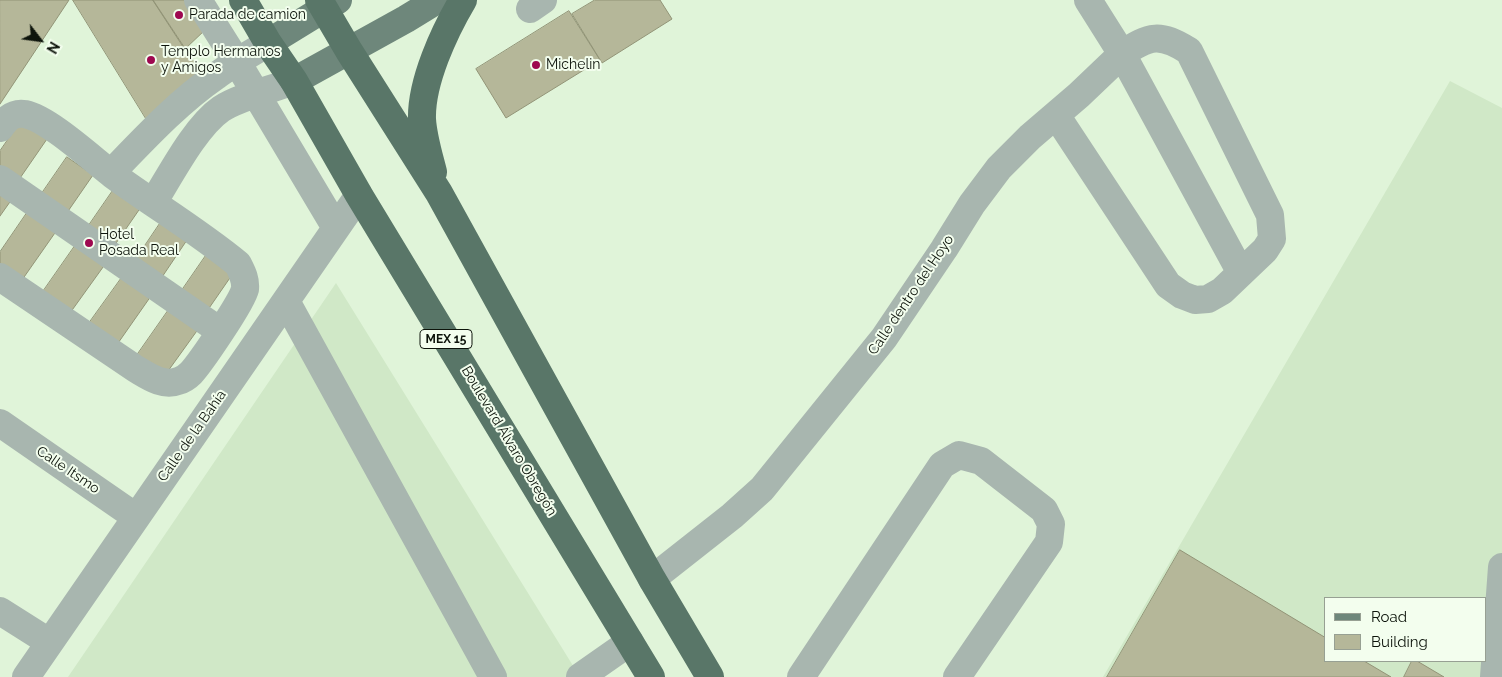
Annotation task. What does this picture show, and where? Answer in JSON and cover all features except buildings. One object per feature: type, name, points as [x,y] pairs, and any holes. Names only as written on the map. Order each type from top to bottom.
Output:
[{"type":"highway","name":"Boulevard Álvaro Obregón","points":[[242,0],[294,81],[359,194],[651,677]]},
{"type":"highway","points":[[439,193],[422,120],[427,82],[441,43],[463,0]]},
{"type":"highway","points":[[327,3],[349,51],[439,193],[652,579],[710,677]]},
{"type":"main road","points":[[294,81],[437,0]]},
{"type":"main road","points":[[268,43],[327,3]]},
{"type":"lane","points":[[198,0],[257,94],[336,228]]},
{"type":"lane","points":[[1088,0],[1122,54],[1241,273]]},
{"type":"lane","name":"Calle dentro del Hoyo","points":[[652,579],[732,516],[762,489],[884,338],[972,204],[999,168],[1030,137],[1091,85],[1122,54],[1140,42],[1158,38],[1173,41],[1189,51],[1270,215],[1272,239],[1265,250],[1222,291],[1208,298],[1195,300],[1182,296],[1168,285],[1056,115]]},
{"type":"lane","points":[[111,173],[184,102],[215,76],[268,43]]},
{"type":"lane","points":[[153,203],[189,148],[214,116],[223,108],[294,81]]},
{"type":"lane","points":[[0,128],[5,121],[15,114],[25,114],[54,129],[111,173],[225,253],[238,264],[244,275],[245,289],[240,301],[191,373],[179,381],[168,383],[155,380],[0,277]]},
{"type":"lane","points":[[0,179],[220,331]]},
{"type":"lane","name":"Calle de la Bahía","points":[[26,677],[359,194]]},
{"type":"lane","points":[[286,301],[494,677]]},
{"type":"lane","name":"Calle Itsmo","points":[[0,423],[136,516]]},
{"type":"lane","points":[[801,677],[942,465],[959,455],[981,461],[1044,510],[1051,524],[1049,542],[957,677]]},
{"type":"lane","points":[[1494,677],[1502,567]]},
{"type":"lane","points":[[1,612],[50,642]]},
{"type":"lane","points":[[580,677],[630,642]]},
{"type":"shaded area","points":[[1450,81],[1502,108],[1502,677],[1103,677]]},
{"type":"shaded area","points":[[336,283],[580,677],[68,677]]},
{"type":"place","name":"Parada de camion","points":[[179,15]]},
{"type":"place","name":"Templo Hermanos y Amigos","points":[[151,60]]},
{"type":"place","name":"Michelin","points":[[536,65]]},
{"type":"place","name":"Hotel Posada Real","points":[[89,243]]}]
